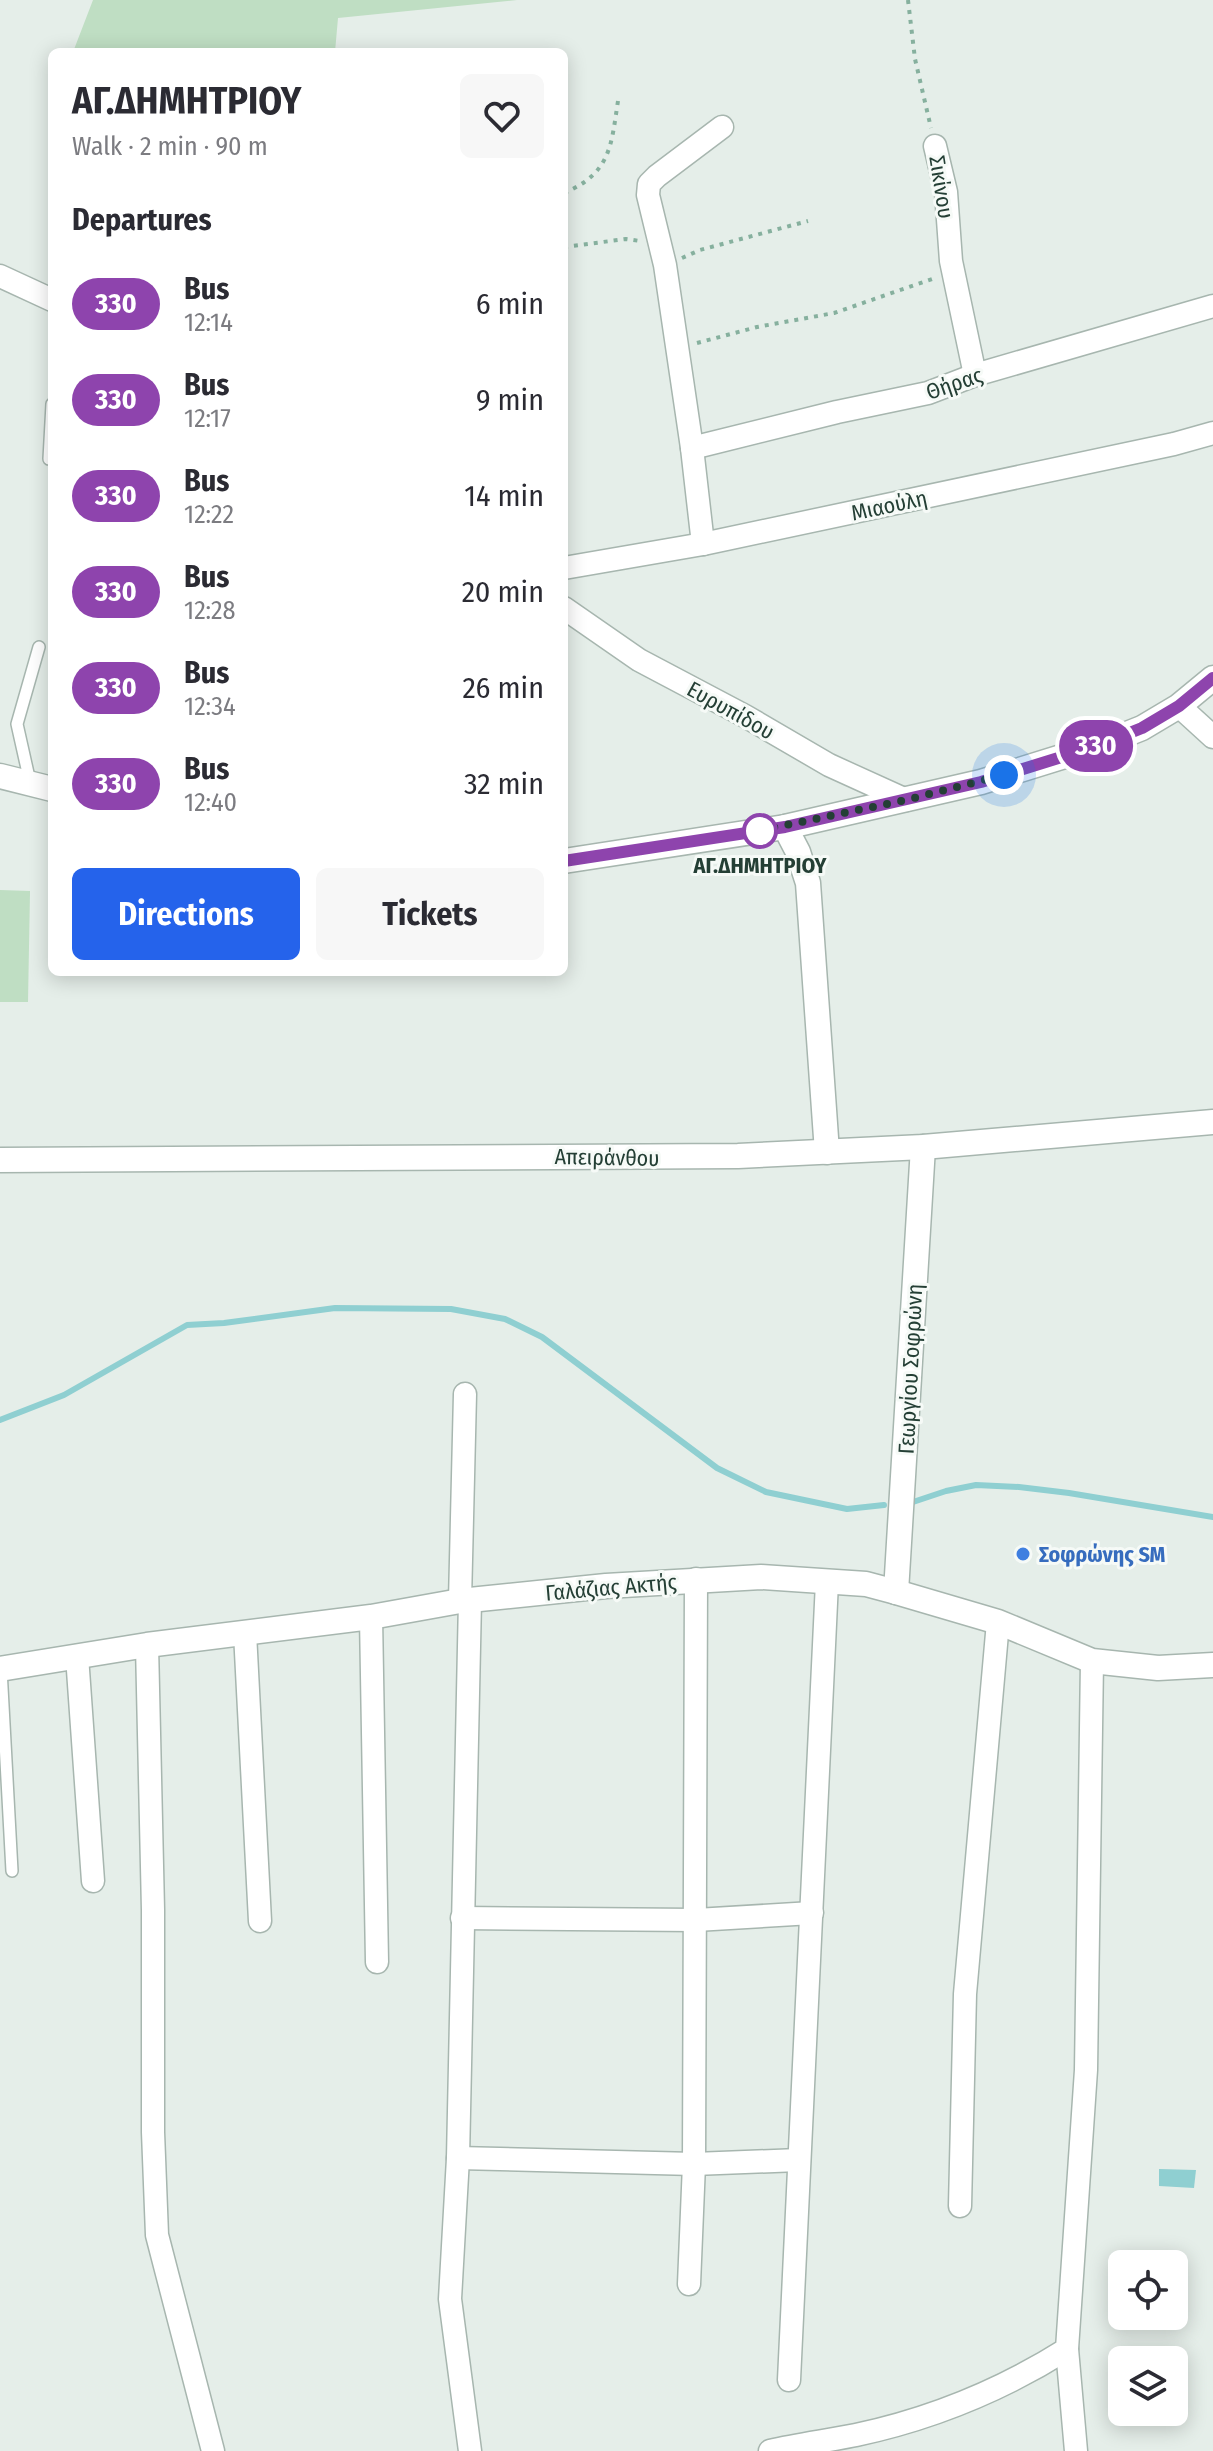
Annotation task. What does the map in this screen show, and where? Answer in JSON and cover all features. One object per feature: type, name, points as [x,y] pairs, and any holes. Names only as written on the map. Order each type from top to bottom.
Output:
[{"type":"street","points":[[703,544],[692,448],[662,255],[648,195],[649,184],[722,127]]},
{"type":"street","name":"Σικίνου","points":[[935,146],[946,192],[953,273],[975,375]]},
{"type":"street","points":[[0,276],[48,298]]},
{"type":"street","name":"Θήρας","points":[[692,448],[928,393],[975,375],[1213,306]]},
{"type":"street","name":"Μιαούλη","points":[[568,567],[703,544],[1004,481],[1213,433]]},
{"type":"street","name":"Ευρυπίδου","points":[[568,611],[639,660],[829,765],[906,800]]},
{"type":"street","points":[[568,860],[785,827],[981,782],[1097,746],[1142,728],[1179,706],[1213,678]]},
{"type":"street","points":[[1179,706],[1213,737]]},
{"type":"street","points":[[0,776],[41,786]]},
{"type":"street","points":[[785,827],[798,852],[808,883],[827,1152]]},
{"type":"street","name":"Απειράνθου","points":[[0,1160],[646,1158],[923,1147],[1213,1122]]},
{"type":"street","name":"Γεωργίου Σοφρώνη","points":[[896,1592],[923,1147]]},
{"type":"street","points":[[465,1394],[462,1918],[458,2158],[450,2299],[470,2451]]},
{"type":"street","name":"Γαλάζιας Ακτής","points":[[0,1669],[147,1645],[371,1617],[465,1601],[606,1586],[761,1577],[866,1584],[998,1622],[1092,1661],[1158,1668],[1213,1665]]},
{"type":"street","points":[[689,2284],[694,2164],[696,1579]]},
{"type":"street","points":[[789,2380],[827,1582]]},
{"type":"street","points":[[371,1617],[377,1962]]},
{"type":"street","points":[[960,2206],[965,1994],[998,1622]]},
{"type":"street","points":[[245,1633],[260,1921]]},
{"type":"street","points":[[147,1645],[157,2235],[213,2451]]},
{"type":"street","points":[[77,1656],[93,1881]]},
{"type":"street","points":[[1076,2451],[1067,2349],[1086,2070],[1092,1661]]},
{"type":"street","points":[[462,1918],[696,1920],[812,1913]]},
{"type":"street","points":[[458,2158],[694,2164],[799,2160]]},
{"type":"street","points":[[770,2451],[858,2443],[996,2389],[1067,2349]]},
{"type":"lane","points":[[39,647],[17,724],[41,786]]},
{"type":"lane","points":[[0,1669],[12,1871]]},
{"type":"path","name":"Σικίνου","points":[[908,0],[915,59],[935,146]]},
{"type":"path","points":[[568,191],[597,174],[612,143],[618,101]]},
{"type":"path","points":[[568,246],[626,239],[662,255],[700,250],[808,221]]},
{"type":"path","points":[[676,351],[714,337],[800,317],[834,313],[953,273]]},
{"type":"green space","points":[[93,0],[517,0],[338,18],[335,48],[75,48]]},
{"type":"green space","points":[[0,890],[30,891],[28,1002],[0,1002]]},
{"type":"water","points":[[1159,2169],[1196,2170],[1194,2188],[1159,2186]]},
{"type":"waterway","points":[[0,1420],[64,1395],[187,1325],[335,1308],[451,1309],[505,1319],[542,1337],[717,1468],[766,1492],[847,1509],[884,1505]]},
{"type":"waterway","points":[[913,1502],[976,1485],[1019,1487],[1213,1517]]},
{"type":"bus line","name":"330","points":[[568,860],[785,827],[981,782],[1097,746],[1142,728],[1179,706],[1213,678]]},
{"type":"place","name":"ΑΓ.ΔΗΜΗΤΡΙΟΥ","points":[[760,831]]},
{"type":"place","name":"Σοφρώνης SM","points":[[1023,1554]]},
{"type":"route","points":[[760,831],[753,832],[906,800],[1004,775]]}]
